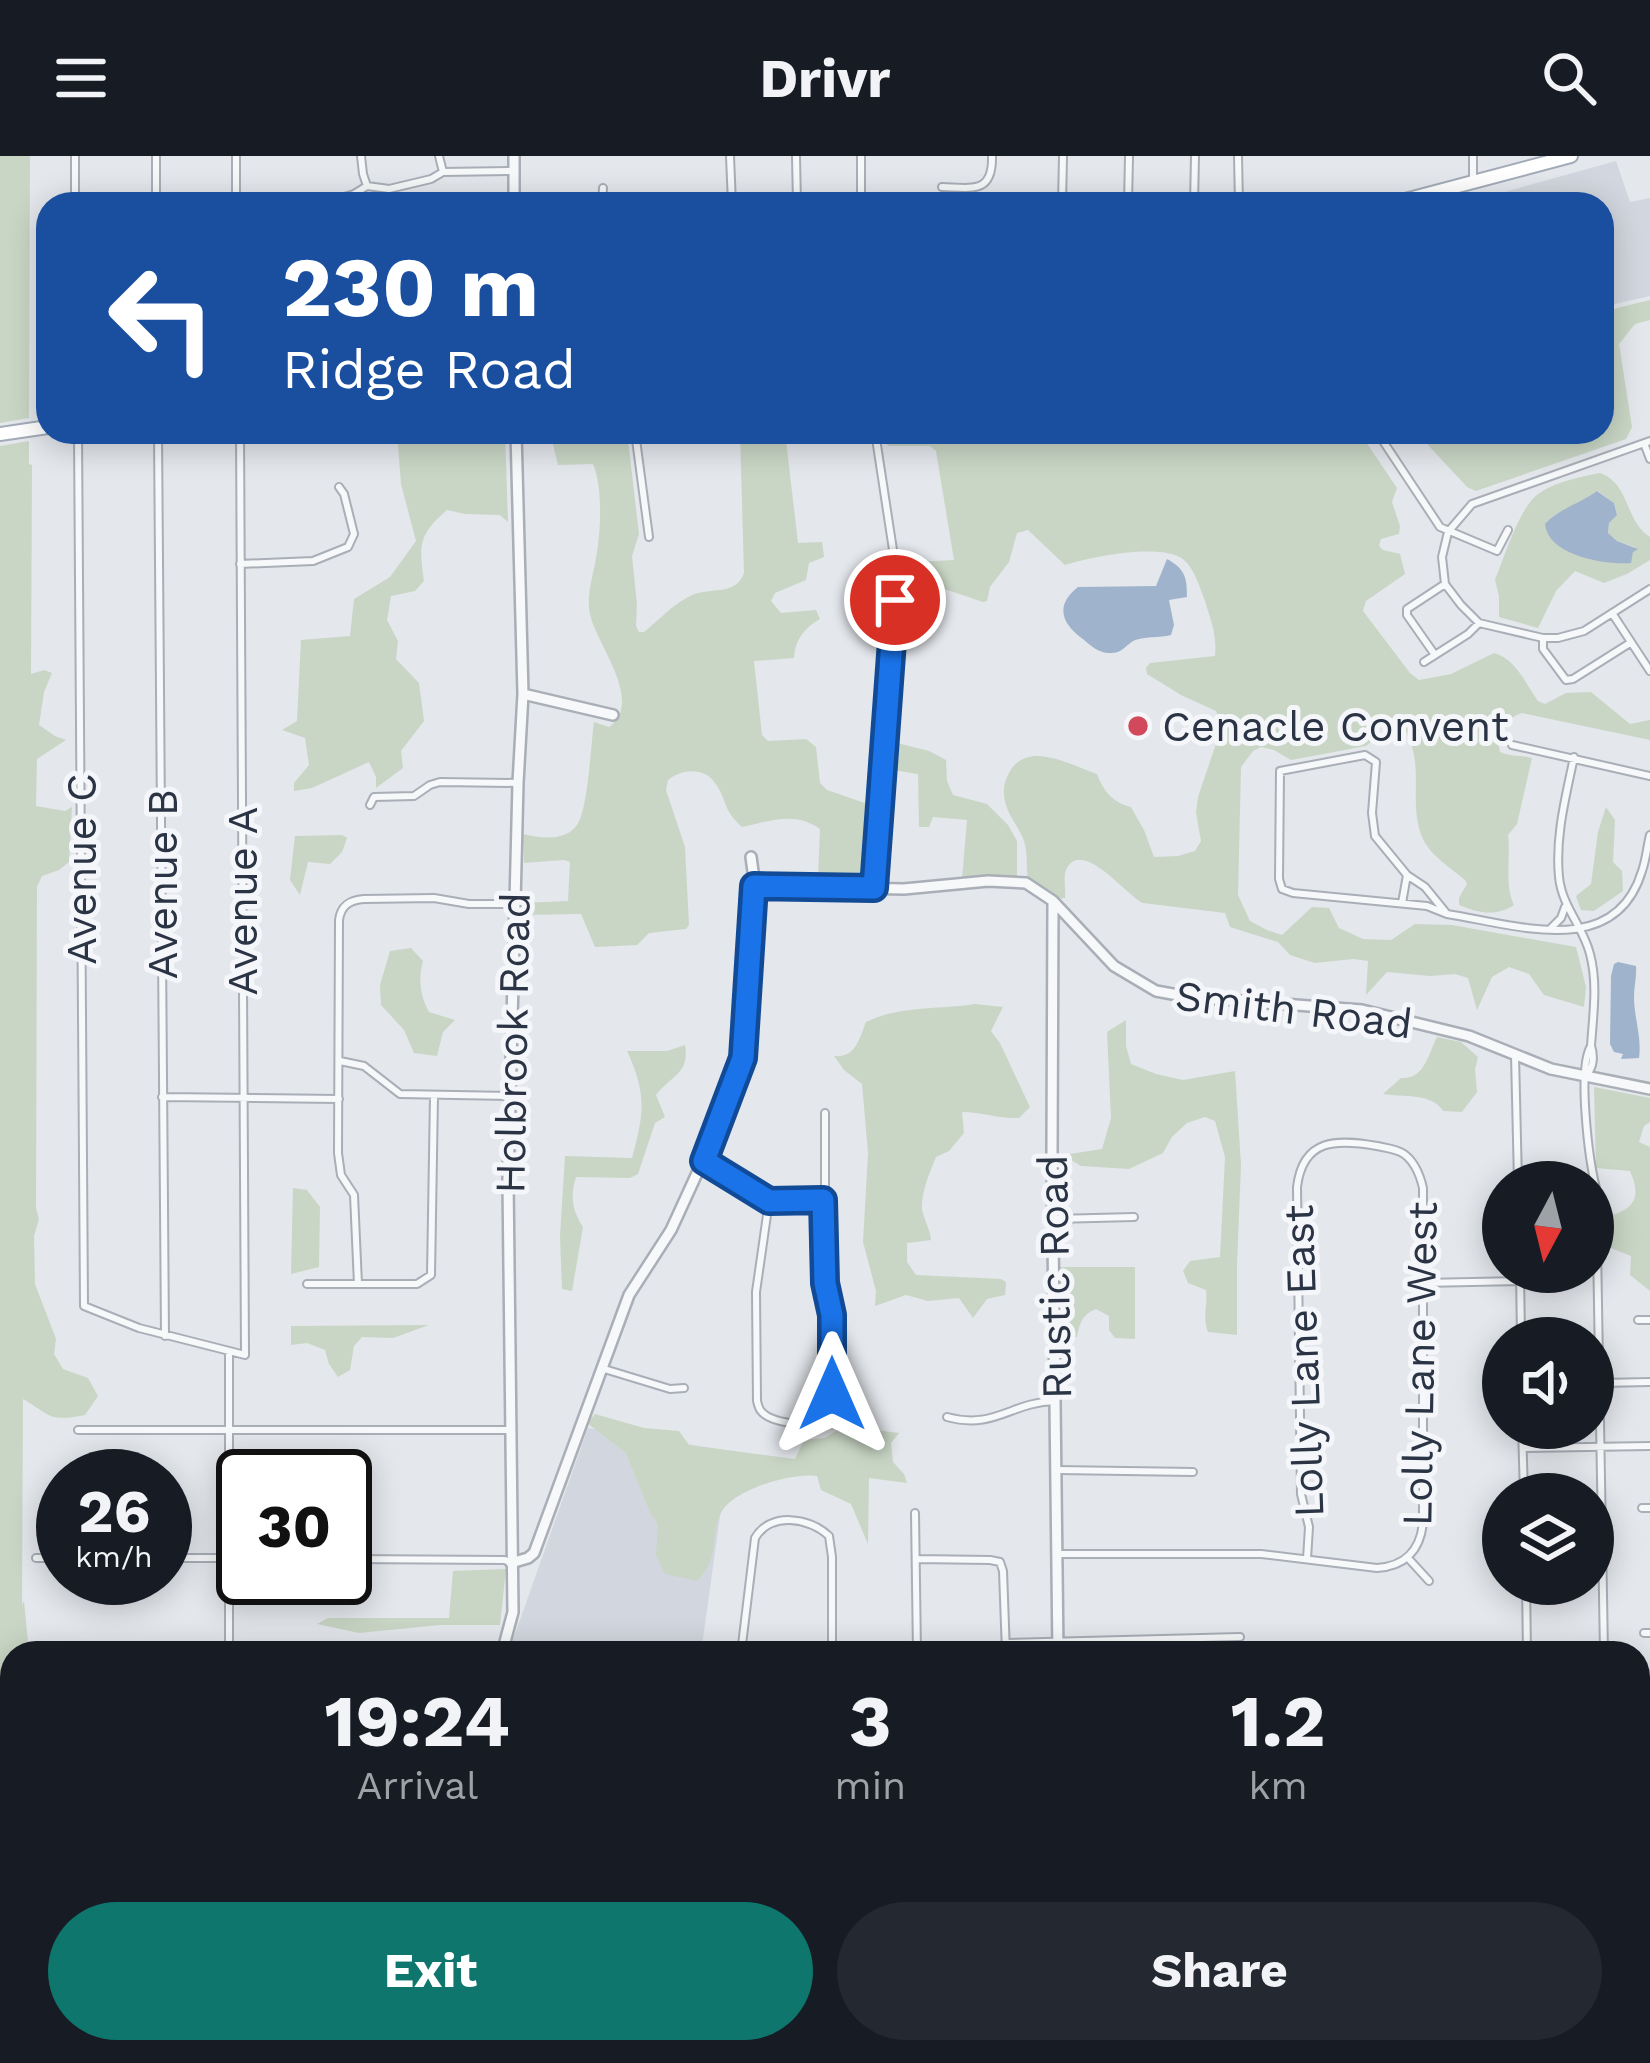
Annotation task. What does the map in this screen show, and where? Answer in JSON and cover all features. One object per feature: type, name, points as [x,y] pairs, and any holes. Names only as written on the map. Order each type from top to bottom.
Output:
[{"type":"main road","points":[[1432,192],[1539,160],[1571,156]]},
{"type":"main road","points":[[0,434],[36,429]]},
{"type":"street","points":[[75,156],[75,192]]},
{"type":"street","points":[[156,156],[156,192]]},
{"type":"street","points":[[236,156],[236,192]]},
{"type":"street","points":[[362,156],[368,186]]},
{"type":"street","points":[[439,156],[443,172]]},
{"type":"street","points":[[514,156],[514,192]]},
{"type":"street","points":[[730,156],[731,192]]},
{"type":"street","points":[[796,156],[796,192]]},
{"type":"street","points":[[861,156],[861,192]]},
{"type":"street","points":[[942,187],[985,184],[991,176],[992,156]]},
{"type":"street","points":[[1062,192],[1063,156]]},
{"type":"street","points":[[1128,192],[1129,156]]},
{"type":"street","points":[[1194,192],[1195,156]]},
{"type":"street","points":[[1238,156],[1239,192]]},
{"type":"street","points":[[1473,156],[1473,180]]},
{"type":"street","points":[[359,192],[368,186],[389,189],[443,172],[514,171]]},
{"type":"street","points":[[603,188],[603,192]]},
{"type":"street","points":[[1650,459],[1647,442],[1472,504],[1448,532],[1442,555],[1445,584],[1479,623],[1543,638],[1585,631],[1650,589]]},
{"type":"street","name":"Avenue C","points":[[78,444],[84,1306],[164,1336]]},
{"type":"street","name":"Avenue B","points":[[158,444],[164,1336]]},
{"type":"street","name":"Avenue A","points":[[230,1352],[245,1354],[240,444]]},
{"type":"street","name":"Holbrook Road","points":[[505,1641],[513,1612],[509,1096],[523,694],[516,444]]},
{"type":"street","points":[[637,444],[649,537]]},
{"type":"street","points":[[874,888],[896,576],[876,444]]},
{"type":"street","points":[[1385,444],[1448,532],[1497,551],[1508,530]]},
{"type":"street","points":[[240,564],[314,561],[348,547],[354,534],[339,487]]},
{"type":"street","points":[[1435,656],[1407,609],[1445,584]]},
{"type":"street","points":[[1612,613],[1650,671]]},
{"type":"street","points":[[1424,662],[1479,623]]},
{"type":"street","points":[[1543,638],[1543,649],[1566,680],[1630,643]]},
{"type":"street","points":[[523,694],[613,715]]},
{"type":"street","points":[[1512,745],[1650,776]]},
{"type":"street","points":[[1448,914],[1375,836],[1376,762],[1365,755],[1280,771],[1278,860],[1282,890],[1293,893],[1427,905],[1448,914],[1580,931],[1599,925],[1623,907],[1641,875],[1650,835]]},
{"type":"street","points":[[1574,757],[1558,838],[1559,878],[1565,907],[1589,950],[1595,990],[1585,1077],[1596,1188],[1599,1317]]},
{"type":"street","points":[[370,805],[374,796],[415,796],[436,783],[518,783]]},
{"type":"street","points":[[372,1559],[511,1563],[534,1553],[629,1295],[671,1230],[704,1161],[743,1058],[754,886],[751,857]]},
{"type":"street","points":[[1402,903],[1407,875]]},
{"type":"street","name":"Smith Road","points":[[754,886],[904,889],[988,881],[1026,883],[1053,901],[1114,966],[1156,991],[1362,1010],[1468,1036],[1585,1077],[1650,1089]]},
{"type":"street","points":[[358,1284],[354,1195],[338,1161],[339,920],[345,905],[364,899],[434,898],[514,904]]},
{"type":"street","name":"Rustic Road","points":[[1053,901],[1058,1641]]},
{"type":"street","points":[[1548,930],[1558,923],[1565,907]]},
{"type":"street","points":[[1515,1055],[1518,1161]]},
{"type":"street","points":[[340,1061],[364,1066],[400,1094],[509,1096]]},
{"type":"street","points":[[308,1284],[417,1284],[428,1280],[433,1268],[434,1096]]},
{"type":"street","points":[[162,1097],[339,1099]]},
{"type":"street","points":[[769,1201],[756,1292],[757,1402],[767,1417],[808,1424],[824,1419],[832,1402],[832,1315],[825,1283],[825,1113]]},
{"type":"street","name":"Lolly Lane East","points":[[1306,1559],[1309,1527],[1300,1494],[1298,1407],[1297,1187],[1303,1164],[1320,1147],[1348,1141],[1401,1152],[1415,1167]]},
{"type":"street","points":[[1415,1167],[1426,1160]]},
{"type":"street","points":[[704,1161],[769,1201],[823,1200]]},
{"type":"street","name":"Lolly Lane West","points":[[1408,1558],[1420,1541],[1424,1523],[1423,1187],[1415,1167]]},
{"type":"street","points":[[1053,1219],[1134,1216]]},
{"type":"street","points":[[1423,1283],[1482,1279]]},
{"type":"street","points":[[1638,1321],[1650,1320]]},
{"type":"street","points":[[164,1336],[230,1352],[230,1449]]},
{"type":"street","points":[[601,1368],[670,1389],[684,1388]]},
{"type":"street","points":[[1614,1383],[1650,1382]]},
{"type":"street","points":[[947,1418],[983,1421],[1032,1402],[1055,1401]]},
{"type":"street","points":[[78,1430],[510,1430]]},
{"type":"street","points":[[1614,1446],[1650,1446]]},
{"type":"street","points":[[1057,1470],[1193,1472]]},
{"type":"street","points":[[915,1513],[916,1641]]},
{"type":"street","points":[[743,1641],[755,1538],[764,1526],[781,1520],[811,1524],[829,1536],[832,1641]]},
{"type":"street","points":[[1057,1554],[1261,1554],[1377,1568],[1408,1558],[1429,1581]]},
{"type":"street","points":[[916,1559],[1000,1562],[1006,1641]]},
{"type":"street","points":[[229,1641],[230,1605]]},
{"type":"street","points":[[1526,1605],[1527,1641]]},
{"type":"street","points":[[1600,1605],[1603,1641]]},
{"type":"street","points":[[1162,1641],[1240,1637]]},
{"type":"shaded area","points":[[1616,161],[1630,202],[1650,198],[1650,296],[1614,304],[1614,192],[1504,192]]},
{"type":"shaded area","points":[[588,1428],[729,1451],[703,1641],[513,1641]]},
{"type":"green space","points":[[0,156],[30,156],[29,418],[0,423]]},
{"type":"green space","points":[[1650,300],[1650,320],[1635,324],[1619,344],[1632,427],[1626,439],[1614,443],[1614,309]]},
{"type":"green space","points":[[29,441],[31,674],[52,673],[39,725],[66,740],[37,759],[36,806],[65,811],[72,807],[69,862],[42,876],[37,887],[39,1219],[34,1236],[35,1284],[56,1339],[54,1354],[63,1369],[88,1378],[98,1396],[85,1415],[64,1418],[51,1416],[23,1399],[22,1605],[24,1601],[28,1641],[0,1641],[0,446]]},
{"type":"green space","points":[[398,444],[505,444],[508,522],[500,515],[447,510],[423,541],[424,581],[415,591],[391,596],[387,620],[398,641],[396,659],[419,683],[424,721],[401,751],[403,768],[376,788],[369,762],[312,788],[294,791],[294,783],[309,765],[305,738],[282,730],[297,721],[301,640],[350,636],[354,599],[390,577],[416,541],[401,484]]},
{"type":"green space","points":[[553,444],[628,444],[639,534],[632,556],[636,626],[644,632],[685,598],[729,588],[740,580],[744,573],[740,444],[786,444],[798,543],[822,542],[824,557],[809,563],[806,580],[775,593],[771,601],[781,613],[816,610],[820,619],[801,635],[794,658],[754,661],[762,735],[768,741],[806,739],[816,747],[820,783],[865,803],[860,878],[818,877],[820,829],[792,819],[742,827],[710,778],[686,772],[668,780],[666,790],[685,847],[686,929],[649,933],[637,945],[595,947],[581,914],[522,915],[523,903],[568,901],[570,862],[524,863],[523,834],[559,836],[577,825],[594,722],[609,727],[622,703],[589,607],[600,523],[596,474],[593,464],[558,465]]},
{"type":"green space","points":[[886,444],[1367,444],[1397,488],[1392,502],[1399,534],[1381,539],[1379,546],[1400,554],[1405,574],[1366,601],[1363,611],[1410,673],[1419,680],[1451,674],[1494,653],[1514,666],[1538,701],[1545,704],[1566,693],[1591,692],[1630,724],[1650,720],[1650,740],[1522,713],[1506,723],[1500,733],[1500,752],[1532,758],[1517,824],[1508,835],[1508,880],[1514,905],[1494,912],[1459,905],[1465,880],[1423,839],[1412,748],[1396,717],[1379,720],[1376,738],[1366,746],[1291,760],[1261,747],[1241,767],[1238,895],[1250,921],[1282,935],[1312,907],[1329,908],[1339,928],[1363,939],[1391,940],[1415,924],[1452,925],[1576,947],[1586,987],[1584,1007],[1544,995],[1529,974],[1509,967],[1492,977],[1477,1010],[1468,978],[1455,974],[1387,972],[1366,995],[1368,961],[1315,963],[1290,955],[1278,942],[1230,927],[1225,913],[1143,903],[1104,871],[1082,860],[1073,861],[1066,870],[1065,898],[1057,899],[1028,880],[1024,841],[1004,793],[1010,771],[1028,757],[1050,758],[1097,774],[1110,795],[1131,807],[1154,857],[1195,851],[1201,841],[1198,797],[1222,726],[1216,711],[1181,695],[1147,674],[1146,668],[1150,663],[1215,656],[1205,601],[1191,569],[1174,555],[1126,553],[1065,565],[1028,530],[1017,533],[1009,562],[990,587],[987,601],[912,578],[908,573],[915,562],[954,560],[936,451],[930,446]]},
{"type":"green space","points":[[1427,444],[1612,444],[1476,491]]},
{"type":"green space","points":[[1600,473],[1617,485],[1636,522],[1650,537],[1650,560],[1604,583],[1575,571],[1556,591],[1538,628],[1499,617],[1495,580],[1530,502],[1543,490]],"holes":[[[1598,491],[1614,503],[1617,514],[1608,533],[1635,547],[1631,556],[1601,561],[1577,555],[1553,516]]]},
{"type":"green space","points":[[889,741],[946,760],[953,795],[987,804],[1008,825],[1017,841],[1017,878],[962,879],[967,820],[933,817],[929,827],[919,827],[918,774],[886,769]]},
{"type":"green space","points":[[1606,807],[1615,820],[1613,862],[1622,871],[1623,891],[1594,911],[1581,910],[1576,896],[1591,884]]},
{"type":"green space","points":[[295,836],[347,838],[342,852],[330,864],[308,862],[300,895],[290,880]]},
{"type":"green space","points":[[411,948],[423,961],[421,987],[429,1012],[455,1020],[443,1032],[437,1056],[414,1053],[404,1030],[381,1005],[380,985],[390,951]]},
{"type":"green space","points":[[975,1004],[1003,1007],[991,1031],[1030,1107],[1019,1118],[962,1112],[964,1133],[949,1151],[936,1157],[924,1189],[922,1209],[931,1240],[907,1243],[907,1262],[916,1275],[1001,1279],[1006,1282],[1005,1295],[987,1299],[973,1318],[959,1298],[928,1301],[906,1295],[875,1306],[876,1291],[863,1242],[868,1153],[862,1084],[834,1056],[852,1051],[866,1022],[879,1017]]},
{"type":"green space","points":[[1126,1020],[1131,1064],[1183,1080],[1235,1071],[1241,1165],[1237,1335],[1208,1332],[1206,1290],[1188,1283],[1183,1271],[1190,1261],[1220,1257],[1225,1157],[1215,1121],[1205,1117],[1187,1123],[1163,1153],[1129,1169],[1081,1166],[1063,1155],[1102,1149],[1111,1118],[1107,1032]]},
{"type":"green space","points":[[1437,1037],[1461,1042],[1478,1057],[1477,1092],[1462,1112],[1443,1111],[1425,1099],[1383,1094],[1401,1078],[1420,1071]]},
{"type":"green space","points":[[685,1045],[682,1068],[656,1095],[665,1117],[655,1123],[638,1174],[630,1178],[576,1177],[573,1203],[583,1227],[572,1291],[562,1289],[565,1156],[632,1158],[642,1104],[627,1051],[667,1051]]},
{"type":"green space","points":[[1594,1087],[1650,1098],[1650,1122],[1639,1142],[1650,1147],[1650,1291],[1630,1275],[1631,1256],[1614,1249],[1614,1214],[1635,1197],[1630,1171],[1614,1170],[1614,1161],[1596,1161]]},
{"type":"green space","points":[[293,1188],[307,1190],[320,1207],[319,1267],[291,1274]]},
{"type":"green space","points":[[1057,1267],[1135,1267],[1135,1339],[1115,1338],[1109,1330],[1109,1316],[1096,1309],[1082,1320],[1077,1337],[1060,1338]]},
{"type":"green space","points":[[429,1325],[393,1338],[362,1337],[354,1346],[350,1370],[338,1377],[325,1350],[307,1343],[291,1345],[291,1326]]},
{"type":"green space","points":[[595,1414],[644,1428],[679,1431],[689,1445],[795,1459],[804,1440],[825,1438],[839,1429],[899,1433],[891,1443],[893,1462],[907,1483],[869,1478],[868,1544],[851,1504],[821,1490],[817,1476],[765,1484],[739,1496],[722,1511],[712,1555],[697,1581],[665,1574],[656,1555],[658,1524],[626,1453],[587,1423]]},
{"type":"green space","points":[[506,1569],[500,1625],[359,1633],[317,1624],[328,1618],[449,1618],[453,1571]]},
{"type":"water","points":[[1597,491],[1614,503],[1617,515],[1608,533],[1638,549],[1631,563],[1579,556],[1548,535],[1545,524],[1550,519]]},
{"type":"water","points":[[1167,559],[1181,570],[1187,590],[1187,597],[1169,600],[1171,635],[1137,639],[1119,651],[1105,653],[1089,645],[1066,621],[1066,601],[1078,587],[1156,586]]},
{"type":"water","points":[[1618,962],[1636,966],[1639,1058],[1621,1059],[1623,1054],[1614,1052],[1610,1044],[1611,976]]},
{"type":"place","name":"Cenacle Convent","points":[[1138,726]]},
{"type":"route","points":[[832,1394],[832,1315],[825,1283],[823,1200],[769,1201],[704,1161],[743,1058],[754,886],[874,888],[895,600]]}]
